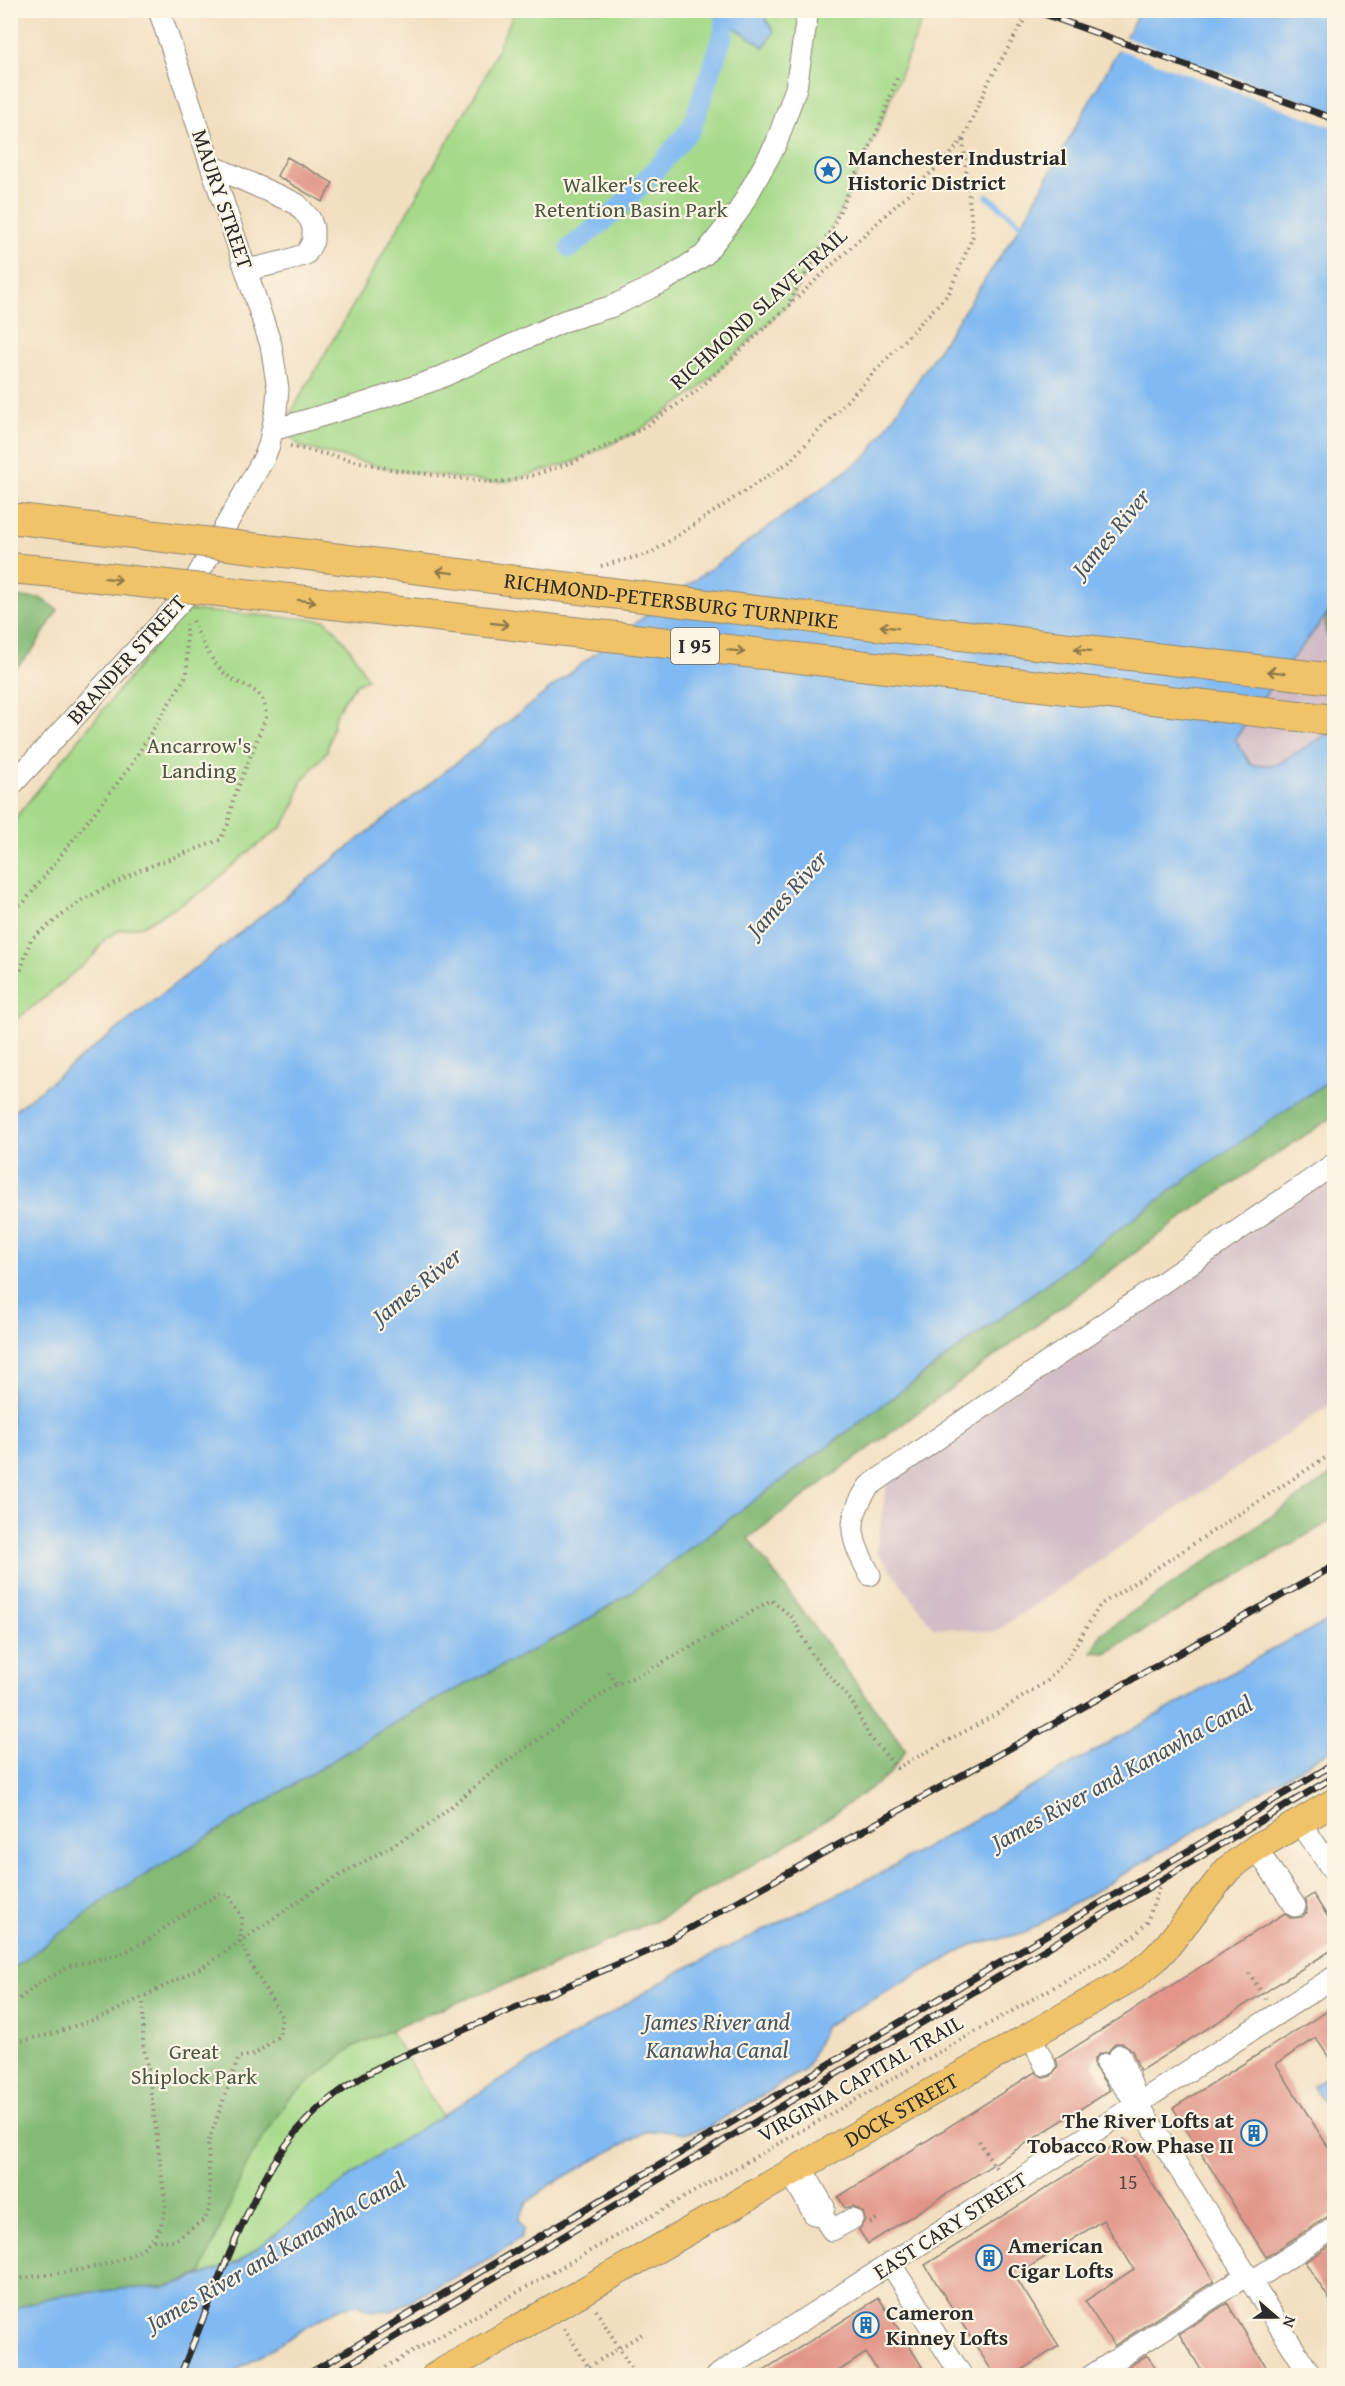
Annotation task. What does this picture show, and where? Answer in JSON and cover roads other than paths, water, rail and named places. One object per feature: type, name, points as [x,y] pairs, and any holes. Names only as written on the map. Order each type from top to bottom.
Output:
[{"type":"highway","name":"RICHMOND-PETERSBURG TURNPIKE","points":[[10,518],[767,612],[1335,679]]},
{"type":"highway","name":"RICHMOND-PETERSBURG TURNPIKE","points":[[10,568],[1335,720]]},
{"type":"main road","name":"DOCK STREET","points":[[435,2376],[1102,1996],[1154,1960],[1228,1869],[1256,1848],[1335,1802]]},
{"type":"street","name":"MAURY STREET","points":[[159,10],[272,345],[278,389]]},
{"type":"street","points":[[271,437],[437,380],[564,321],[613,306],[664,281],[704,255],[738,212],[776,144],[796,88],[808,10]]},
{"type":"street","points":[[212,166],[297,204],[310,219],[313,241],[306,254],[247,270]]},
{"type":"street","name":"BRANDER STREET","points":[[10,787],[186,596],[260,466],[271,437],[278,389]]},
{"type":"street","points":[[870,1575],[855,1546],[853,1522],[857,1503],[869,1486],[884,1473],[1335,1164]]},
{"type":"street","points":[[1300,1822],[1335,1872]]},
{"type":"street","points":[[1256,1848],[1295,1906]]},
{"type":"street","name":"EAST CARY STREET","points":[[716,2376],[1335,1977]]},
{"type":"street","points":[[1031,2037],[1046,2065]]},
{"type":"street","points":[[1113,2060],[1138,2104],[1311,2376]]},
{"type":"street","points":[[796,2170],[824,2207],[822,2216],[832,2230],[860,2222]]},
{"type":"street","points":[[1091,2376],[1249,2278],[1335,2228]]},
{"type":"street","points":[[890,2263],[962,2376]]},
{"type":"water","points":[[718,11],[761,11],[774,32],[764,47],[729,24]]},
{"type":"water","name":"James River","points":[[1140,11],[1334,11],[1334,600],[1325,617],[1272,685],[1235,739],[1251,765],[1276,765],[1334,730],[1334,1077],[1192,1175],[631,1592],[571,1630],[414,1711],[110,1896],[11,1970],[11,1113],[616,637],[868,455],[1020,227]]},
{"type":"water","name":"James River and Kanawha Canal","points":[[1334,1619],[1334,1748],[1025,1933],[971,1945],[825,2026],[806,2069],[707,2128],[687,2133],[662,2130],[645,2132],[551,2184],[527,2203],[519,2218],[524,2229],[520,2238],[492,2257],[389,2312],[367,2310],[358,2305],[338,2308],[229,2375],[11,2375],[11,2309],[53,2297],[121,2289],[168,2287],[239,2262],[382,2152],[680,1971],[883,1872],[1287,1641]]},
{"type":"water","points":[[1328,2075],[1334,2085],[1334,2117],[1313,2086]]},
{"type":"waterway","points":[[570,248],[615,212],[661,164],[692,127],[724,32],[725,10]]},
{"type":"waterway","points":[[987,196],[1019,222],[1023,231]]},
{"type":"railway","points":[[1033,10],[1334,119]]},
{"type":"railway","points":[[180,2376],[231,2250],[266,2176],[279,2154],[298,2130],[322,2106],[349,2085],[393,2060],[651,1950],[1334,1566]]},
{"type":"railway","points":[[305,2376],[1334,1764]]},
{"type":"railway","points":[[329,2376],[1334,1777]]},
{"type":"place","name":"Manchester Industrial Historic District","points":[[828,170]]},
{"type":"place","name":"The River Lofts at Tobacco Row Phase II","points":[[1254,2133]]},
{"type":"place","name":"American Cigar Lofts","points":[[989,2258]]},
{"type":"place","name":"Cameron Kinney Lofts","points":[[866,2325]]},
{"type":"park label","name":"Walker's Creek Retention Basin Park","points":[[631,196]]},
{"type":"park label","name":"Ancarrow's Landing","points":[[199,758]]},
{"type":"park label","name":"Great Shiplock Park","points":[[194,2064]]}]
